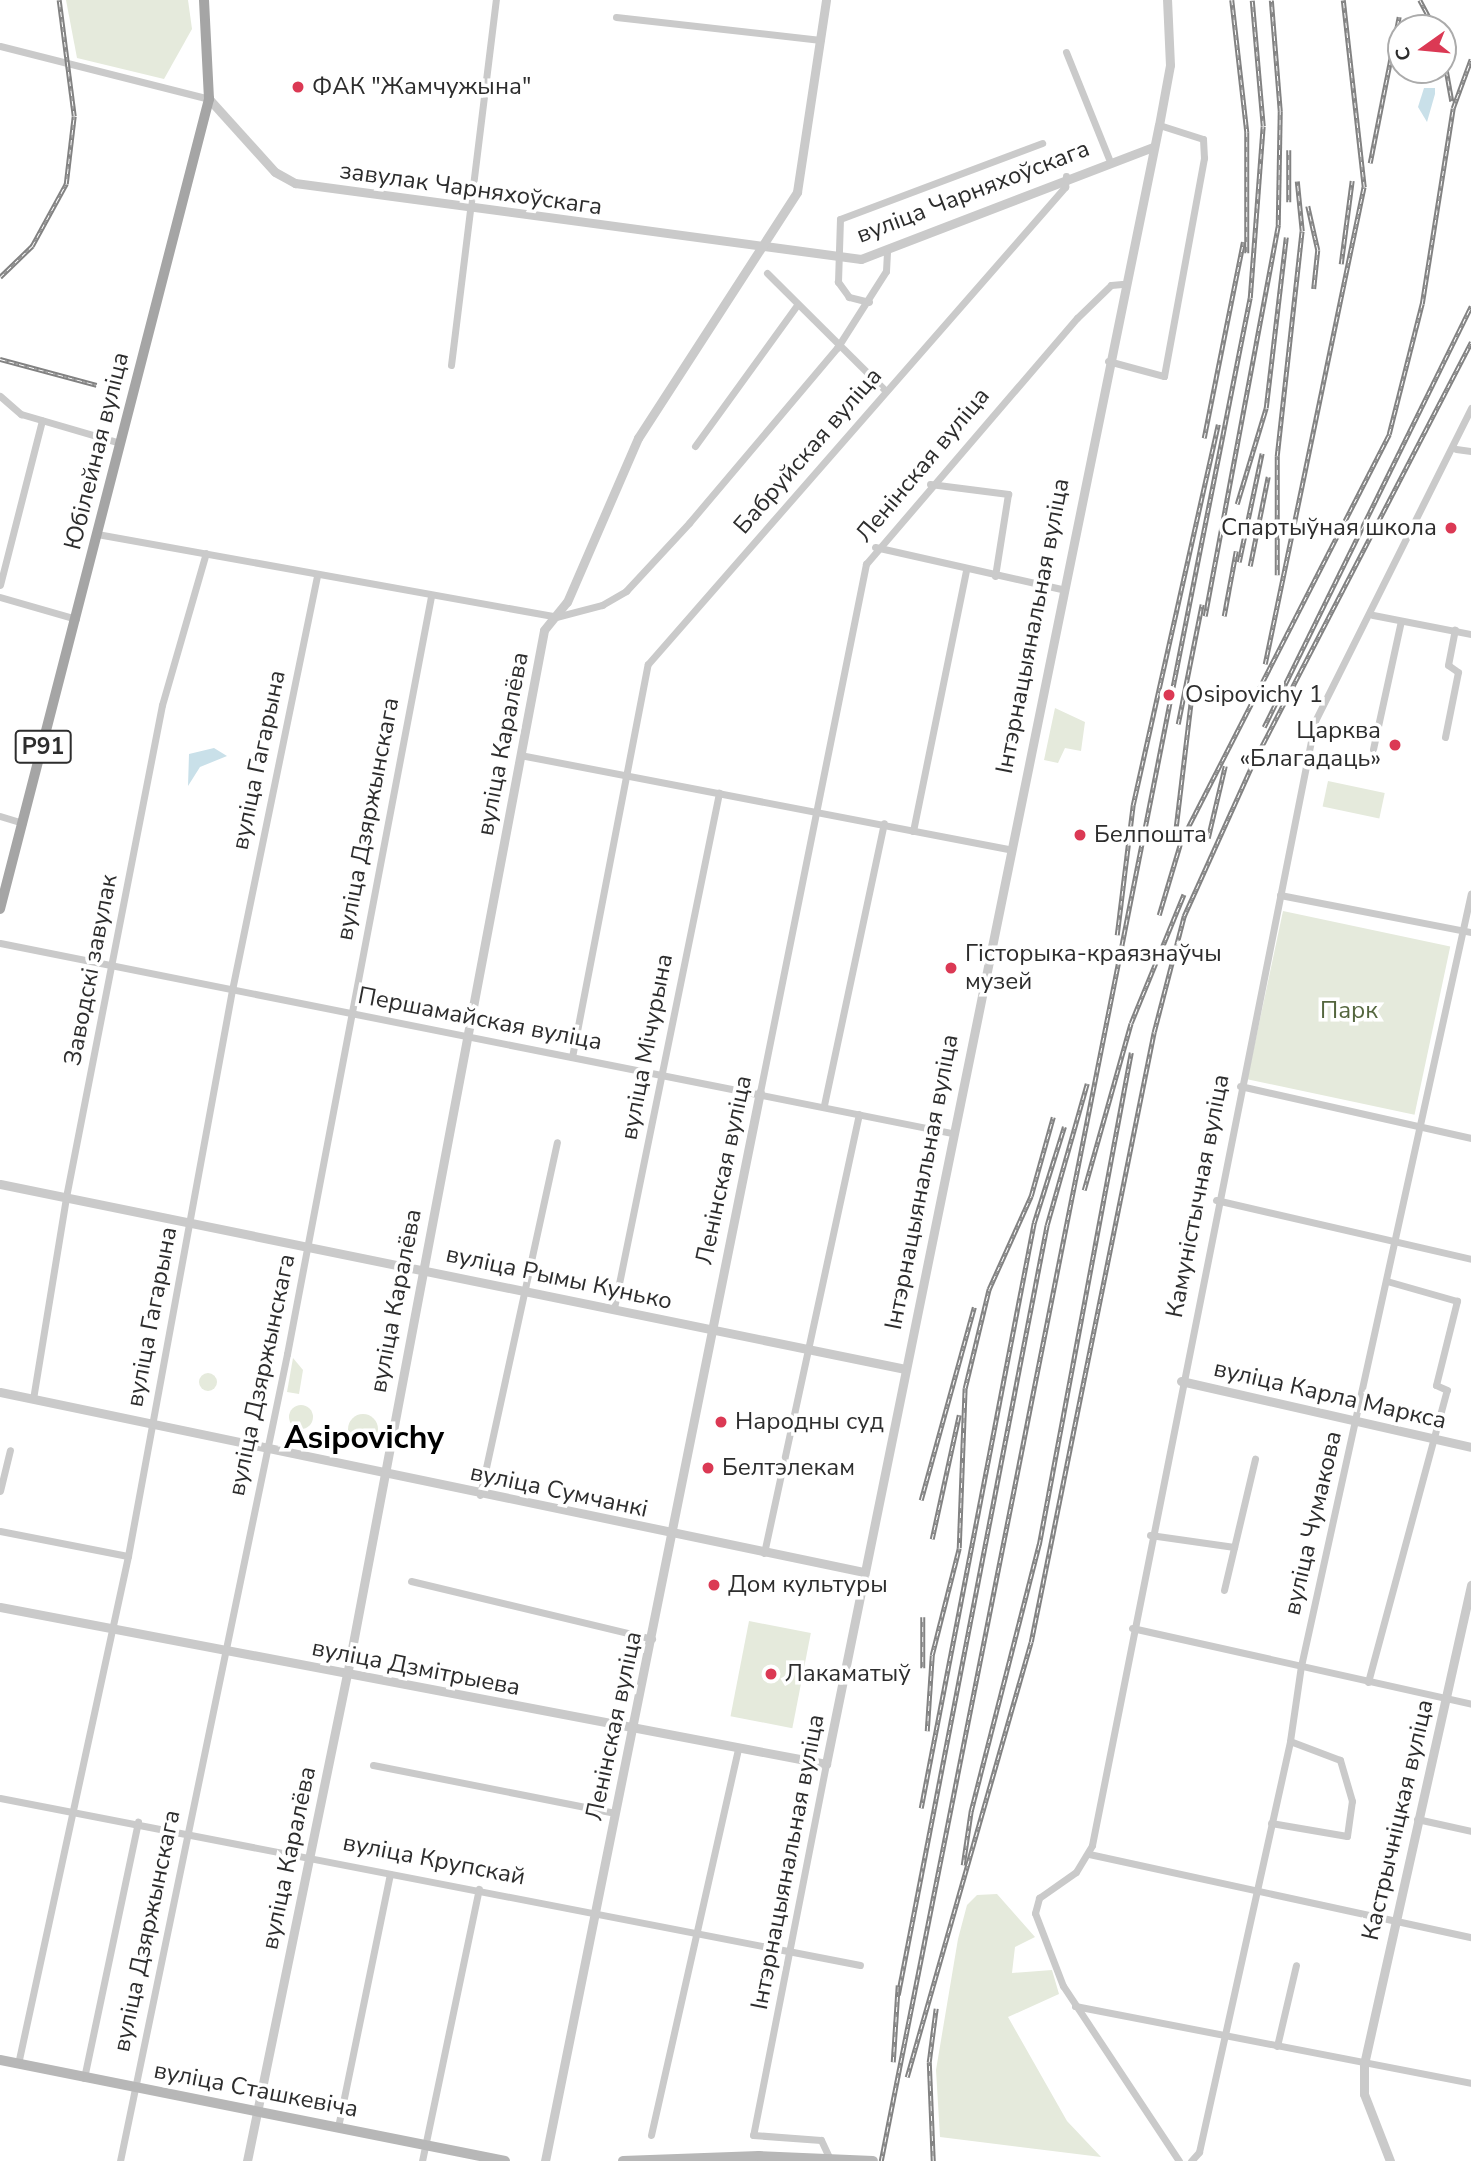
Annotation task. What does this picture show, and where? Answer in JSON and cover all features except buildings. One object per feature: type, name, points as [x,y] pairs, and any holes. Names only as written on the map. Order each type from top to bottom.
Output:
[{"type":"main road","name":"Юбілейная вуліца","points":[[0,909],[77,619],[209,99],[204,0]]},
{"type":"main road","name":"вуліца Сташкевіча","points":[[0,2060],[505,2161]]},
{"type":"main road","points":[[623,2161],[759,2155],[873,2161]]},
{"type":"street","points":[[451,365],[468,209],[496,0]]},
{"type":"street","points":[[763,249],[797,192],[826,0]]},
{"type":"street","name":"Інтэрнацыянальная вуліца","points":[[831,2161],[821,2140],[753,2135],[1122,284],[1159,125],[1170,65],[1167,0]]},
{"type":"street","points":[[616,17],[821,40]]},
{"type":"street","points":[[0,46],[209,99]]},
{"type":"street","points":[[1066,52],[1109,159]]},
{"type":"street","name":"завулак Чарняхоўскага","points":[[209,99],[284,179],[468,209],[763,249]]},
{"type":"street","points":[[1108,361],[1164,376],[1204,158],[1203,139],[1159,125]]},
{"type":"street","points":[[869,302],[841,290],[836,258],[840,219],[1042,143]]},
{"type":"street","name":"вуліца Чарняхоўскага","points":[[763,249],[836,258],[867,258],[1109,159],[1153,147]]},
{"type":"street","name":"Бабруйская вуліца","points":[[572,1057],[648,664],[1065,187],[1066,176]]},
{"type":"street","name":"вуліца Каралёва","points":[[247,2161],[347,1675],[544,630],[556,617],[607,502],[653,413],[763,249]]},
{"type":"street","points":[[97,534],[556,617],[602,605],[626,591],[837,348],[869,302],[886,271],[887,251]]},
{"type":"street","points":[[767,272],[837,348],[885,390]]},
{"type":"street","name":"Ленінская вуліца","points":[[545,2161],[673,1534],[711,1328],[816,812],[856,597],[875,547],[1097,297],[1122,284]]},
{"type":"street","points":[[695,446],[797,305]]},
{"type":"street","points":[[0,396],[21,414],[120,443]]},
{"type":"street","name":"Камуністычная вуліца","points":[[1089,1854],[1216,1200],[1315,721],[1373,615],[1456,449],[1471,408]]},
{"type":"street","points":[[0,585],[42,420]]},
{"type":"street","points":[[1456,449],[1471,451]]},
{"type":"street","points":[[930,484],[1008,494],[995,576]]},
{"type":"street","points":[[875,547],[965,570],[1061,589]]},
{"type":"street","name":"Заводскі завулак","points":[[33,1399],[66,1198],[162,705],[206,553]]},
{"type":"street","points":[[913,831],[965,570]]},
{"type":"street","name":"вуліца Гагарына","points":[[18,2064],[71,1809],[128,1556],[232,990],[317,575]]},
{"type":"street","name":"вуліца Дзяржынскага","points":[[120,2161],[308,1245],[431,596]]},
{"type":"street","points":[[0,597],[77,619]]},
{"type":"street","points":[[1373,615],[1471,634]]},
{"type":"street","points":[[1373,749],[1401,621]]},
{"type":"street","points":[[1445,737],[1458,672],[1448,664],[1455,630]]},
{"type":"street","points":[[520,755],[1008,849]]},
{"type":"street","name":"вуліца Мічурына","points":[[614,1308],[719,793]]},
{"type":"street","points":[[0,816],[23,822]]},
{"type":"street","points":[[824,1105],[884,823]]},
{"type":"street","name":"вуліца Чумакова","points":[[1191,2161],[1199,2152],[1222,2036],[1290,1741],[1301,1666],[1471,893]]},
{"type":"street","points":[[1280,895],[1471,932]]},
{"type":"street","name":"Першамайская вуліца","points":[[0,943],[466,1038],[824,1105],[952,1133]]},
{"type":"street","points":[[1240,1086],[1471,1138]]},
{"type":"street","points":[[764,1553],[859,1114]]},
{"type":"street","points":[[480,1495],[527,1290],[557,1142]]},
{"type":"street","name":"вуліца Рымы Кунько","points":[[0,1184],[905,1369]]},
{"type":"street","points":[[1216,1200],[1471,1259]]},
{"type":"street","points":[[1368,1682],[1447,1390],[1436,1385],[1457,1301],[1387,1282]]},
{"type":"street","name":"вуліца Карла Маркса","points":[[1181,1381],[1355,1423],[1471,1447]]},
{"type":"street","name":"вуліца Сумчанкі","points":[[0,1392],[480,1495],[864,1572]]},
{"type":"street","points":[[0,1491],[10,1450]]},
{"type":"street","points":[[1224,1590],[1255,1459]]},
{"type":"street","points":[[0,1531],[128,1556]]},
{"type":"street","points":[[1150,1535],[1234,1547]]},
{"type":"street","points":[[411,1581],[652,1639]]},
{"type":"street","name":"Кастрычніцкая вуліца","points":[[1390,2161],[1364,2094],[1364,2064],[1417,1819],[1469,1606],[1471,1586]]},
{"type":"street","name":"вуліца Дзмітрыева","points":[[0,1607],[634,1730],[826,1764]]},
{"type":"street","points":[[1132,1628],[1471,1704]]},
{"type":"street","points":[[1271,1823],[1347,1836],[1352,1801],[1340,1760],[1290,1741]]},
{"type":"street","points":[[651,2135],[738,1748]]},
{"type":"street","points":[[373,1765],[615,1814]]},
{"type":"street","name":"вуліца Крупскай","points":[[0,1798],[309,1855],[390,1874],[597,1910],[860,1965]]},
{"type":"street","points":[[1417,1819],[1471,1831]]},
{"type":"street","points":[[84,2078],[138,1822]]},
{"type":"street","points":[[1176,2160],[1075,2006],[1035,1913],[1039,1898],[1076,1872],[1089,1854],[1471,1937]]},
{"type":"street","points":[[338,2127],[390,1874]]},
{"type":"street","points":[[422,2161],[479,1889]]},
{"type":"street","points":[[1277,2046],[1296,1965]]},
{"type":"street","points":[[1075,2006],[1471,2083]]},
{"type":"green space","points":[[66,0],[188,0],[192,29],[164,79],[77,58]]},
{"type":"green space","points":[[1055,708],[1085,722],[1081,751],[1065,748],[1058,763],[1044,760]]},
{"type":"green space","points":[[1328,781],[1385,793],[1379,818],[1323,806]]},
{"type":"green space","name":"Парк","points":[[1283,911],[1450,947],[1415,1115],[1247,1079]]},
{"type":"green space","points":[[293,1358],[303,1370],[299,1394],[287,1392]]},
{"type":"green space","points":[[208,1373],[214,1376],[217,1382],[214,1388],[208,1391],[202,1388],[199,1382],[202,1376]]},
{"type":"green space","points":[[301,1405],[310,1408],[313,1417],[310,1426],[301,1429],[292,1426],[289,1417],[292,1408]]},
{"type":"green space","points":[[363,1414],[373,1419],[378,1429],[373,1439],[363,1444],[353,1439],[348,1429],[353,1419]]},
{"type":"green space","name":"Лакаматыў","points":[[749,1621],[811,1633],[792,1728],[730,1716]]},
{"type":"green space","points":[[997,1894],[1035,1937],[1015,1947],[1012,1973],[1052,1970],[1059,1994],[1008,2017],[1067,2121],[1101,2157],[940,2137],[936,2070],[958,1939],[967,1905],[977,1895]]},
{"type":"water","points":[[1424,88],[1435,88],[1427,122],[1418,107]]},
{"type":"water","points":[[214,748],[227,756],[200,767],[188,786],[189,754]]},
{"type":"railway","points":[[0,277],[32,246],[66,184],[74,116],[59,0]]},
{"type":"railway","points":[[1232,0],[1247,132],[1247,253]]},
{"type":"railway","points":[[881,2161],[1250,298],[1263,126],[1252,0]]},
{"type":"railway","points":[[1205,616],[1278,225],[1280,111],[1271,0]]},
{"type":"railway","points":[[1265,664],[1364,187],[1343,0]]},
{"type":"railway","points":[[1420,0],[1428,14]]},
{"type":"railway","points":[[1159,915],[1181,841],[1389,434],[1422,304],[1453,108],[1471,59]]},
{"type":"railway","points":[[1370,163],[1387,77]]},
{"type":"railway","points":[[1449,84],[1452,101]]},
{"type":"railway","points":[[1289,150],[1289,202]]},
{"type":"railway","points":[[1277,575],[1277,456],[1302,231],[1297,181]]},
{"type":"railway","points":[[1341,264],[1352,181]]},
{"type":"railway","points":[[1308,206],[1318,250],[1314,289]]},
{"type":"railway","points":[[1237,504],[1266,408],[1286,237]]},
{"type":"railway","points":[[1204,438],[1243,242]]},
{"type":"railway","points":[[1264,727],[1471,306]]},
{"type":"railway","points":[[907,2077],[1031,1642],[1154,1032],[1184,916],[1254,761],[1471,342]]},
{"type":"railway","points":[[0,359],[97,385]]},
{"type":"railway","points":[[1117,935],[1133,805],[1218,424]]},
{"type":"railway","points":[[1239,562],[1262,453]]},
{"type":"railway","points":[[1250,566],[1268,477]]},
{"type":"railway","points":[[1224,616],[1236,551]]},
{"type":"railway","points":[[1178,724],[1202,604]]},
{"type":"railway","points":[[1174,844],[1191,702]]},
{"type":"railway","points":[[1208,838],[1225,766]]},
{"type":"railway","points":[[1084,1190],[1131,1023],[1184,894]]},
{"type":"railway","points":[[963,1865],[971,1811],[1039,1545],[1131,1053]]},
{"type":"railway","points":[[898,1995],[1047,1225],[1087,1084]]},
{"type":"railway","points":[[927,1731],[932,1655],[959,1548],[965,1388],[989,1289],[1031,1196],[1053,1117]]},
{"type":"railway","points":[[921,1808],[1034,1223],[1064,1127]]},
{"type":"railway","points":[[921,1500],[974,1307]]},
{"type":"railway","points":[[932,1539],[959,1415]]},
{"type":"railway","points":[[923,1617],[923,1668]]},
{"type":"railway","points":[[893,2062],[898,1985]]},
{"type":"railway","points":[[933,2161],[929,2062],[936,2008]]},
{"type":"place","name":"ФАК \"Жамчужына\"","points":[[298,87]]},
{"type":"place","name":"Спартыўная школа","points":[[1451,528]]},
{"type":"place","name":"Osipovichy 1","points":[[1169,695]]},
{"type":"place","name":"Царква «Благадаць»","points":[[1395,745]]},
{"type":"place","name":"Белпошта","points":[[1080,835]]},
{"type":"place","name":"Гісторыка-краязнаўчы музей","points":[[951,968]]},
{"type":"place","name":"Народны суд","points":[[721,1422]]},
{"type":"place","name":"Белтэлекам","points":[[708,1468]]},
{"type":"place","name":"Дом культуры","points":[[714,1585]]},
{"type":"place","name":"Лакаматыў","points":[[771,1674]]},
{"type":"district","name":"Asipovichy","points":[[364,1438]]}]
